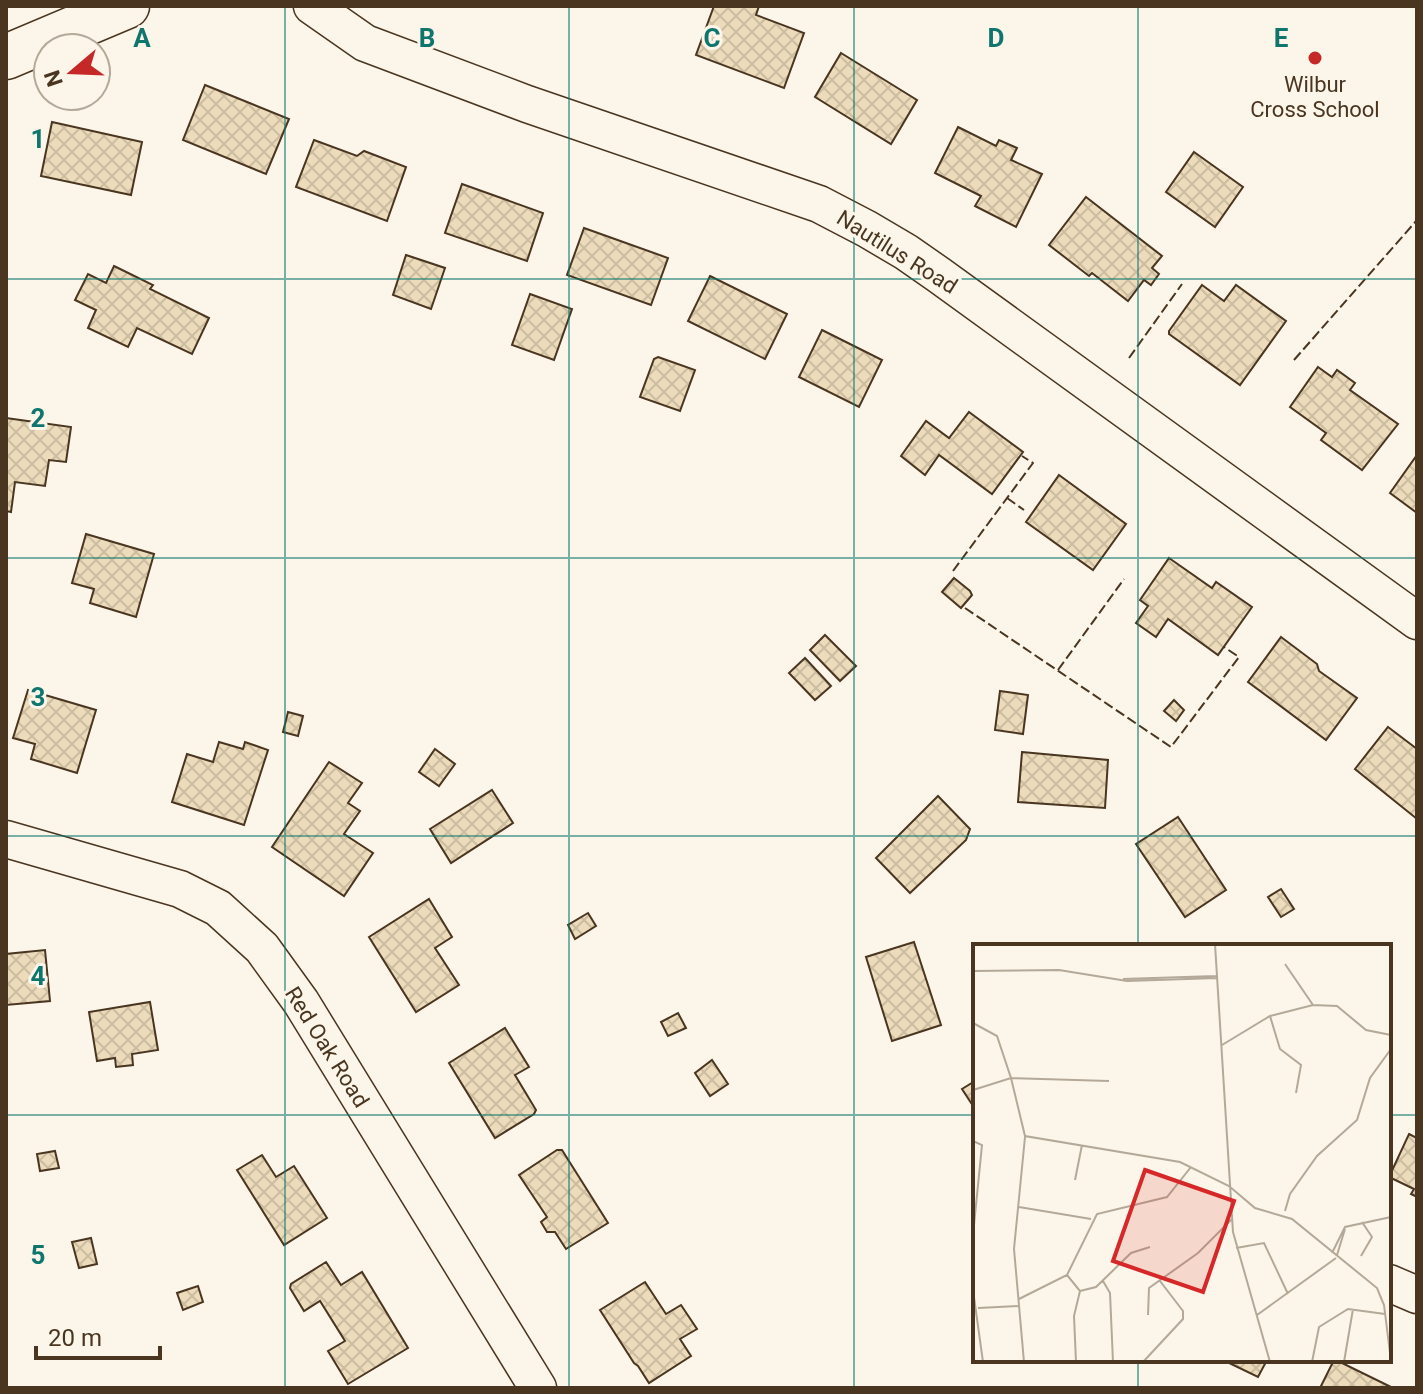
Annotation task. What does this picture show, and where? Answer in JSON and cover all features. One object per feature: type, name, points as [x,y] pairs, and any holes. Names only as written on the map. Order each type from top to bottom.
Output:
[{"type":"main road","points":[[6,57],[127,6]]},
{"type":"street","name":"Nautilus Road","points":[[312,6],[365,43],[527,104],[819,204],[867,229],[939,275],[1417,621]]},
{"type":"street","name":"Red Oak Road","points":[[6,839],[180,889],[218,908],[262,948],[301,1002],[538,1388]]},
{"type":"street","points":[[1391,1284],[1417,1295]]},
{"type":"building","points":[[714,6],[759,6],[756,15],[804,33],[784,88],[696,55]]},
{"type":"building","points":[[841,53],[917,100],[891,144],[815,97]]},
{"type":"building","points":[[205,85],[289,119],[266,174],[183,140]]},
{"type":"building","points":[[52,122],[142,142],[131,195],[41,176]]},
{"type":"building","points":[[958,127],[996,146],[999,140],[1017,148],[1011,160],[1042,174],[1016,227],[975,206],[981,196],[935,173]]},
{"type":"building","points":[[314,140],[357,156],[364,151],[406,167],[387,221],[296,187]]},
{"type":"building","points":[[1194,152],[1243,187],[1215,227],[1166,192]]},
{"type":"building","points":[[462,184],[543,213],[527,261],[445,233]]},
{"type":"building","points":[[1086,197],[1162,256],[1152,268],[1159,274],[1151,285],[1144,280],[1128,301],[1049,245]]},
{"type":"building","points":[[584,228],[668,258],[651,305],[567,275]]},
{"type":"building","points":[[406,255],[445,268],[431,309],[393,295]]},
{"type":"building","points":[[114,266],[153,285],[150,289],[209,318],[192,354],[137,328],[128,347],[88,328],[96,310],[75,300],[88,274],[106,283]]},
{"type":"building","points":[[710,276],[787,314],[765,359],[688,321]]},
{"type":"building","points":[[1202,285],[1224,301],[1236,285],[1286,321],[1240,385],[1169,334]]},
{"type":"building","points":[[530,294],[572,309],[554,360],[512,345]]},
{"type":"building","points":[[822,330],[882,360],[859,407],[799,377]]},
{"type":"building","points":[[658,357],[695,370],[680,411],[640,397],[654,359]]},
{"type":"building","points":[[1318,367],[1332,377],[1337,370],[1355,383],[1350,390],[1398,424],[1362,470],[1321,440],[1326,433],[1290,407]]},
{"type":"building","points":[[969,412],[1023,452],[992,494],[939,455],[925,475],[901,456],[926,421],[949,438]]},
{"type":"building","points":[[6,418],[71,427],[66,462],[49,460],[45,486],[15,482],[11,512],[6,511]]},
{"type":"building","points":[[1417,455],[1417,513],[1390,493]]},
{"type":"building","points":[[1059,475],[1126,524],[1093,570],[1026,522]]},
{"type":"building","points":[[86,534],[154,554],[136,617],[90,603],[94,589],[72,583]]},
{"type":"building","points":[[1169,558],[1212,588],[1216,582],[1252,607],[1218,655],[1168,619],[1156,637],[1136,623],[1148,606],[1140,600]]},
{"type":"building","points":[[954,578],[972,595],[961,608],[942,592]]},
{"type":"building","points":[[825,635],[856,666],[840,681],[810,650]]},
{"type":"building","points":[[1281,637],[1317,664],[1319,671],[1357,698],[1326,740],[1248,682]]},
{"type":"building","points":[[805,658],[831,686],[815,700],[789,673]]},
{"type":"building","points":[[28,690],[96,710],[77,773],[31,759],[35,744],[13,738]]},
{"type":"building","points":[[1000,691],[1028,695],[1023,734],[995,730]]},
{"type":"building","points":[[1174,700],[1184,710],[1176,721],[1164,711]]},
{"type":"building","points":[[288,712],[303,716],[298,736],[283,732]]},
{"type":"building","points":[[1388,727],[1417,749],[1417,819],[1355,769]]},
{"type":"building","points":[[219,742],[243,749],[245,742],[268,750],[244,825],[172,802],[187,754],[213,762]]},
{"type":"building","points":[[435,749],[455,764],[439,786],[419,772]]},
{"type":"building","points":[[1022,752],[1108,760],[1105,808],[1018,802]]},
{"type":"building","points":[[329,762],[362,783],[348,803],[360,811],[344,834],[373,853],[344,896],[272,847]]},
{"type":"building","points":[[492,790],[513,823],[451,863],[430,829]]},
{"type":"building","points":[[938,796],[970,829],[966,840],[910,893],[876,858]]},
{"type":"building","points":[[1178,817],[1226,890],[1185,917],[1136,844]]},
{"type":"building","points":[[1281,889],[1294,909],[1281,917],[1268,897]]},
{"type":"building","points":[[429,899],[452,937],[435,948],[459,985],[416,1012],[369,937]]},
{"type":"building","points":[[588,913],[596,926],[575,939],[568,925]]},
{"type":"building","points":[[914,942],[941,1025],[892,1041],[866,957]]},
{"type":"building","points":[[45,950],[50,1001],[6,1005],[6,954]]},
{"type":"building","points":[[150,1002],[158,1050],[132,1054],[133,1065],[116,1067],[115,1058],[97,1061],[89,1012]]},
{"type":"building","points":[[678,1013],[686,1028],[668,1036],[661,1022]]},
{"type":"building","points":[[505,1028],[529,1067],[515,1075],[536,1110],[495,1138],[449,1063]]},
{"type":"building","points":[[712,1060],[728,1084],[710,1096],[695,1073]]},
{"type":"building","points":[[973,1082],[973,1106],[962,1089]]},
{"type":"building","points":[[1409,1134],[1417,1138],[1417,1197],[1411,1194],[1414,1189],[1391,1178]]},
{"type":"building","points":[[557,1150],[562,1150],[608,1223],[566,1249],[555,1232],[547,1232],[541,1222],[547,1217],[519,1175]]},
{"type":"building","points":[[55,1151],[59,1168],[40,1171],[37,1154]]},
{"type":"building","points":[[262,1155],[276,1177],[294,1166],[327,1218],[284,1245],[237,1170]]},
{"type":"building","points":[[91,1238],[97,1264],[79,1268],[72,1242]]},
{"type":"building","points":[[326,1262],[341,1285],[362,1272],[408,1348],[348,1384],[328,1351],[345,1341],[320,1301],[304,1311],[290,1288],[291,1284]]},
{"type":"building","points":[[645,1282],[666,1314],[681,1305],[697,1329],[680,1339],[691,1356],[649,1383],[600,1310]]},
{"type":"building","points":[[198,1286],[203,1302],[183,1310],[177,1293]]},
{"type":"building","points":[[1227,1362],[1266,1362],[1258,1377]]},
{"type":"building","points":[[1333,1362],[1340,1362],[1393,1388],[1320,1388]]},
{"type":"fence","points":[[1294,360],[1417,220]]},
{"type":"fence","points":[[1129,358],[1182,284]]},
{"type":"fence","points":[[953,571],[1033,463],[1022,456]]},
{"type":"fence","points":[[1007,498],[1024,510]]},
{"type":"fence","points":[[1058,670],[1124,579]]},
{"type":"fence","points":[[965,608],[1171,747],[1239,657],[1224,647]]},
{"type":"place","name":"Wilbur Cross School","points":[[1315,58]]}]
